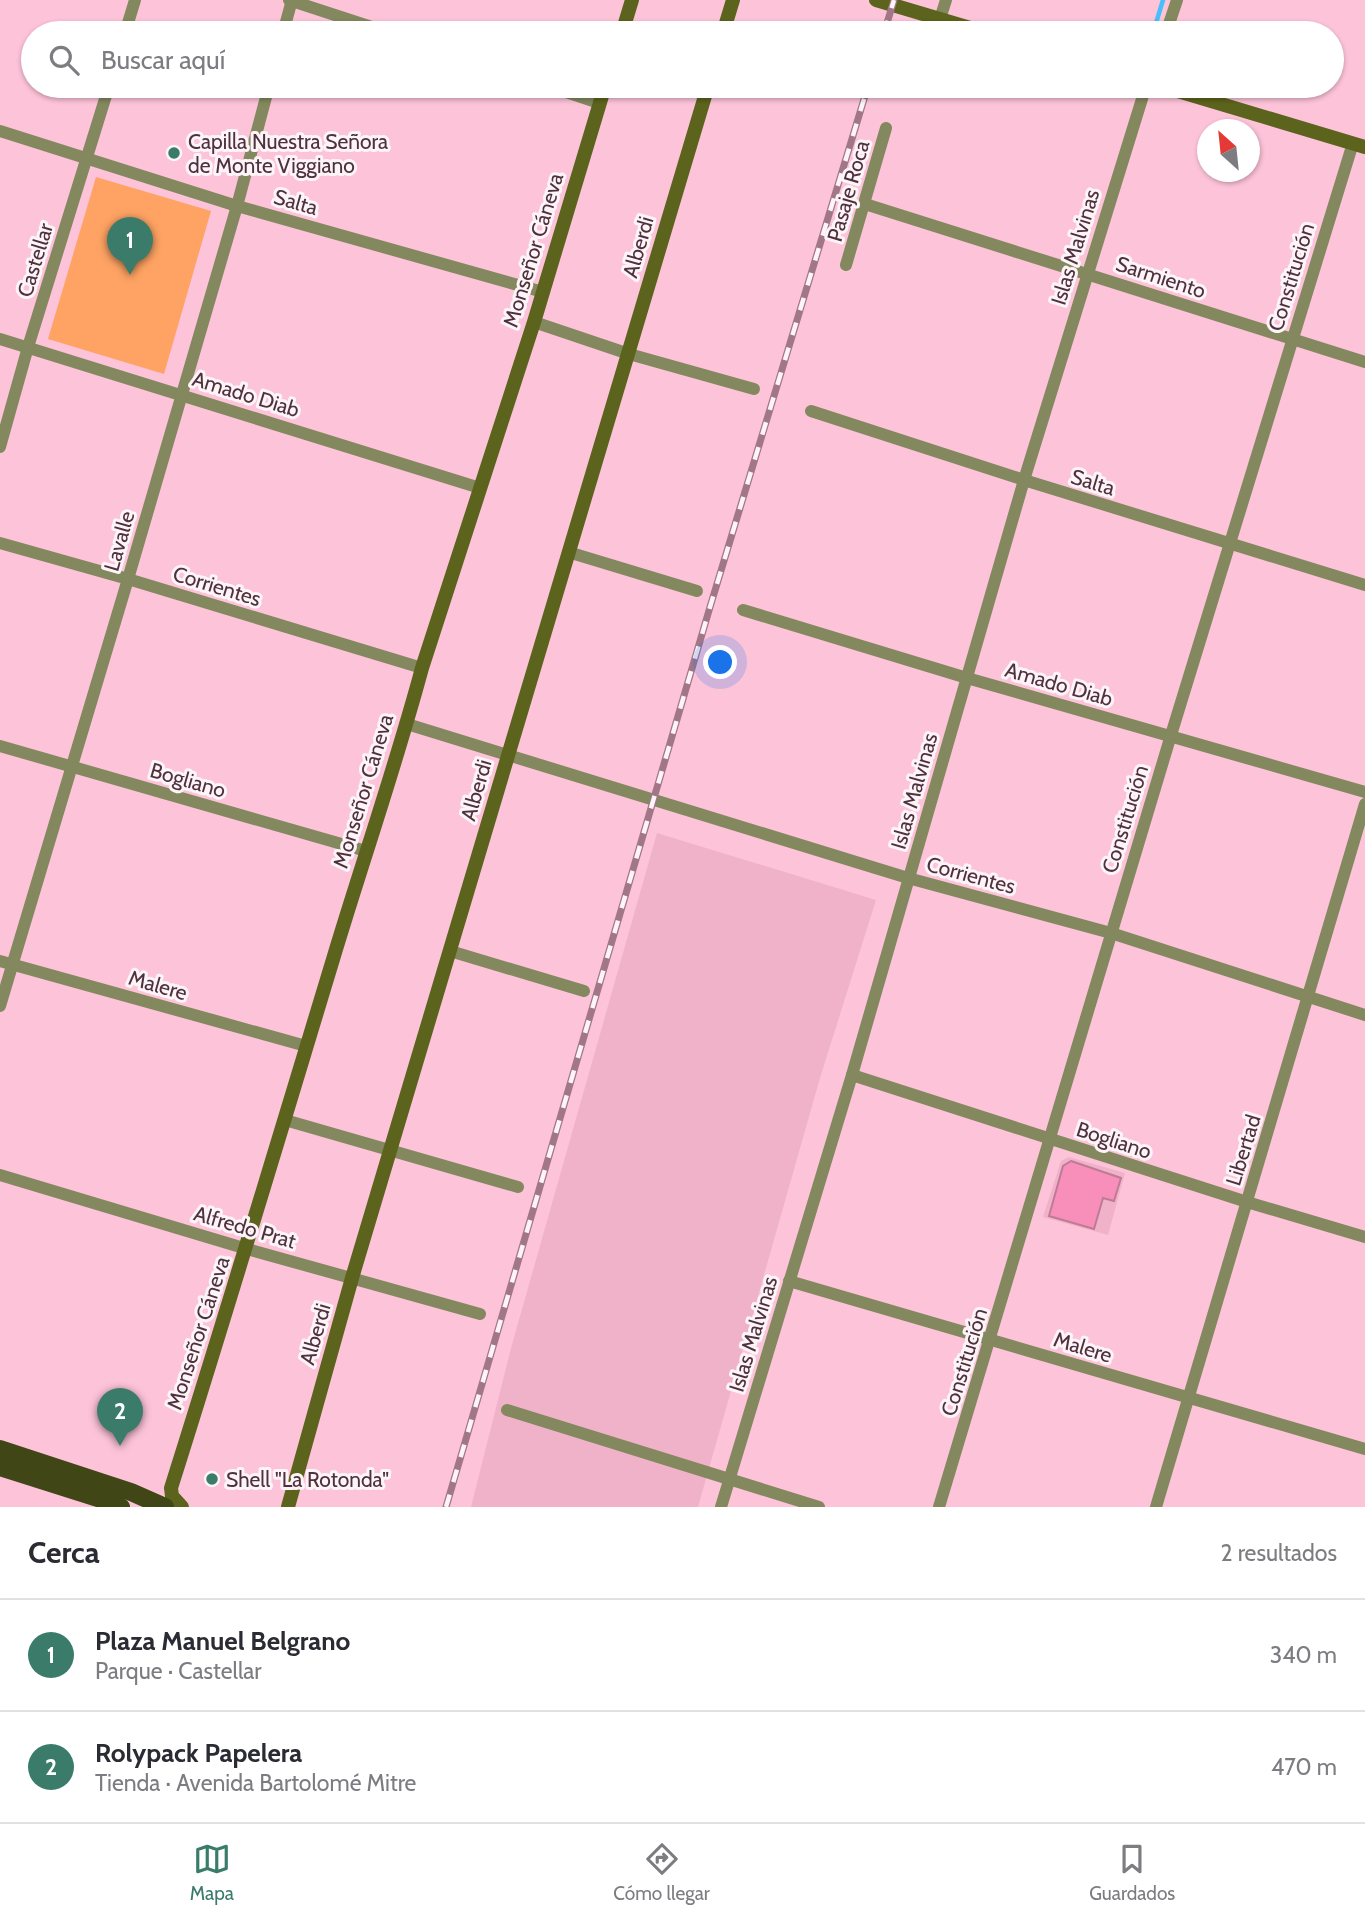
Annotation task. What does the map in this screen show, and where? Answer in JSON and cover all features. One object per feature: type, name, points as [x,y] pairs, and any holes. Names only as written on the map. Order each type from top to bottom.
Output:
[{"type":"main road","points":[[0,1449],[131,1492],[165,1507]]},
{"type":"main road","points":[[0,1467],[121,1507]]},
{"type":"street","points":[[129,21],[135,0]]},
{"type":"street","points":[[286,21],[291,0],[354,21]]},
{"type":"street","points":[[626,21],[632,0]]},
{"type":"street","points":[[727,21],[733,0]]},
{"type":"street","points":[[876,0],[947,21]]},
{"type":"street","points":[[940,19],[946,0]]},
{"type":"street","points":[[1170,21],[1177,0]]},
{"type":"street","name":"Castellar","points":[[0,447],[28,347],[105,98]]},
{"type":"street","name":"Lavalle","points":[[0,1006],[6,962],[73,767],[266,98]]},
{"type":"street","points":[[584,98],[599,103]]},
{"type":"street","name":"Monseñor Cáneva","points":[[181,1507],[172,1496],[171,1488],[247,1249],[422,668],[534,322],[601,98]]},
{"type":"street","name":"Alberdi","points":[[288,1507],[352,1278],[704,98]]},
{"type":"street","name":"Islas Malvinas","points":[[721,1507],[852,1075],[1024,481],[1142,98]]},
{"type":"street","points":[[1201,98],[1359,145]]},
{"type":"street","name":"Pasaje Roca","points":[[846,265],[886,128]]},
{"type":"street","name":"Salta","points":[[0,131],[237,205],[543,292]]},
{"type":"street","name":"Constitución","points":[[939,1507],[1292,340],[1359,145]]},
{"type":"street","name":"Sarmiento","points":[[864,204],[1365,362]]},
{"type":"street","points":[[534,322],[629,354],[754,390]]},
{"type":"street","name":"Amado Diab","points":[[0,339],[480,488]]},
{"type":"street","name":"Salta","points":[[811,411],[1024,481],[1365,585]]},
{"type":"street","name":"Corrientes","points":[[0,543],[422,668]]},
{"type":"street","points":[[568,552],[697,591]]},
{"type":"street","name":"Amado Diab","points":[[743,610],[967,678],[1365,792]]},
{"type":"street","name":"Corrientes","points":[[407,724],[908,878],[1111,933],[1365,1015]]},
{"type":"street","name":"Bogliano","points":[[0,746],[366,851]]},
{"type":"street","name":"Libertad","points":[[1156,1507],[1365,804]]},
{"type":"street","points":[[450,951],[584,991]]},
{"type":"street","name":"Malere","points":[[6,962],[306,1046]]},
{"type":"street","name":"Bogliano","points":[[852,1075],[1049,1140],[1365,1237]]},
{"type":"street","points":[[285,1120],[518,1187]]},
{"type":"street","name":"Alfredo Prat","points":[[0,1175],[247,1249],[480,1314]]},
{"type":"street","name":"Malere","points":[[789,1281],[1365,1449]]},
{"type":"street","points":[[507,1410],[819,1507]]},
{"type":"shaded area","points":[[96,177],[211,211],[164,374],[48,339]]},
{"type":"shaded area","points":[[657,833],[876,900],[820,1078],[698,1507],[471,1507],[511,1348]]},
{"type":"shaded area","points":[[1069,1157],[1125,1173],[1108,1235],[1043,1217],[1061,1161]]},
{"type":"building","points":[[1071,1161],[1121,1178],[1114,1201],[1103,1198],[1094,1229],[1049,1216],[1063,1166]]},
{"type":"waterway","points":[[1157,21],[1163,0]]},
{"type":"railway","points":[[888,21],[894,0]]},
{"type":"railway","points":[[446,1507],[710,607],[864,98]]},
{"type":"place","name":"Capilla Nuestra Señora de Monte Viggiano","points":[[174,153]]},
{"type":"place","name":"Plaza Manuel Belgrano","points":[[130,275]]},
{"type":"place","name":"Rolypack Papelera","points":[[120,1446]]},
{"type":"place","name":"Shell \"La Rotonda\"","points":[[212,1479]]}]
